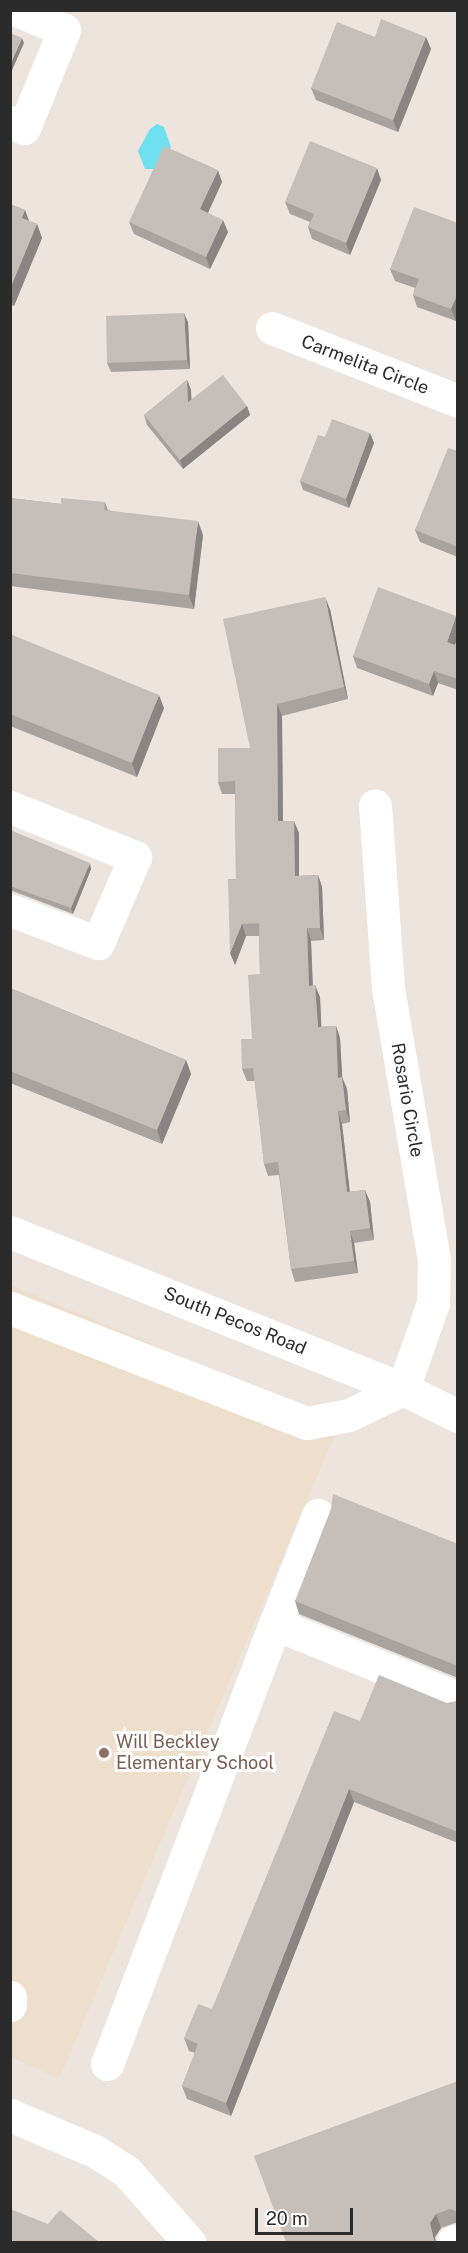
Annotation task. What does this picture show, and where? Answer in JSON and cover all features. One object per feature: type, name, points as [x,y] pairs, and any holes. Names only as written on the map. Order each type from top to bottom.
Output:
[{"type":"street","points":[[10,123],[24,128],[64,30],[17,10]]},
{"type":"street","name":"Carmelita Circle","points":[[272,328],[458,401]]},
{"type":"street","name":"Rosario Circle","points":[[375,805],[388,987],[434,1260],[433,1303],[403,1389]]},
{"type":"street","points":[[10,807],[135,857],[98,943],[10,910]]},
{"type":"street","name":"South Pecos Road","points":[[10,1232],[403,1389],[458,1416]]},
{"type":"street","points":[[10,1308],[307,1423],[349,1415],[403,1389]]},
{"type":"street","points":[[107,2064],[318,1515]]},
{"type":"street","points":[[275,1624],[458,1698]]},
{"type":"street","points":[[10,1997],[10,2005]]},
{"type":"street","points":[[10,2115],[95,2151],[127,2172],[189,2242]]},
{"type":"street","points":[[453,2242],[458,2241]]},
{"type":"shaded area","name":"Will Beckley Elementary School","points":[[11,1285],[340,1423],[59,2079],[11,2057]]},
{"type":"water","points":[[157,124],[164,127],[171,147],[155,169],[145,169],[138,151],[150,129]]},
{"type":"building","points":[[381,19],[426,37],[393,120],[311,88],[337,22],[375,37]]},
{"type":"building","points":[[10,33],[22,38],[10,65]]},
{"type":"building","points":[[310,141],[377,168],[346,243],[308,227],[314,214],[285,202]]},
{"type":"building","points":[[164,146],[218,170],[200,209],[223,220],[206,257],[129,222]]},
{"type":"building","points":[[10,204],[25,210],[22,218],[37,224],[10,289]]},
{"type":"building","points":[[414,207],[458,223],[458,293],[451,309],[413,295],[419,279],[390,269]]},
{"type":"building","points":[[184,313],[187,360],[107,363],[106,316]]},
{"type":"building","points":[[223,375],[247,406],[180,460],[144,415],[187,380],[188,402]]},
{"type":"building","points":[[332,419],[370,433],[346,499],[300,481],[318,435],[325,437]]},
{"type":"building","points":[[448,448],[458,451],[458,547],[415,530]]},
{"type":"building","points":[[10,498],[61,504],[61,498],[105,502],[104,510],[198,521],[189,595],[10,573]]},
{"type":"building","points":[[378,587],[456,616],[447,642],[458,646],[458,679],[434,671],[429,684],[353,656]]},
{"type":"building","points":[[325,597],[344,687],[277,704],[278,821],[294,821],[295,876],[318,875],[320,928],[307,928],[309,986],[315,985],[318,1027],[336,1026],[338,1078],[342,1077],[346,1110],[338,1111],[347,1192],[365,1190],[370,1228],[350,1231],[354,1261],[291,1269],[278,1162],[264,1164],[253,1068],[242,1069],[241,1039],[252,1039],[248,975],[260,974],[259,923],[242,924],[230,953],[228,879],[236,879],[235,781],[218,782],[218,748],[250,748],[223,619]]},
{"type":"building","points":[[10,634],[159,695],[132,763],[10,714]]},
{"type":"building","points":[[10,830],[90,863],[71,908],[10,886]]},
{"type":"building","points":[[10,988],[186,1060],[157,1130],[10,1071]]},
{"type":"building","points":[[333,1494],[458,1544],[458,1666],[295,1601],[331,1509]]},
{"type":"building","points":[[379,1675],[447,1703],[458,1701],[458,1832],[349,1789],[226,2103],[182,2086],[198,2044],[184,2038],[198,2004],[212,2009],[334,1711],[360,1721]]},
{"type":"building","points":[[458,2081],[458,2212],[450,2209],[436,2214],[430,2223],[434,2240],[437,2242],[286,2242],[254,2156]]},
{"type":"building","points":[[10,2209],[48,2224],[60,2210],[99,2242],[10,2242]]},
{"type":"place","name":"Will Beckley Elementary School","points":[[104,1753]]}]
